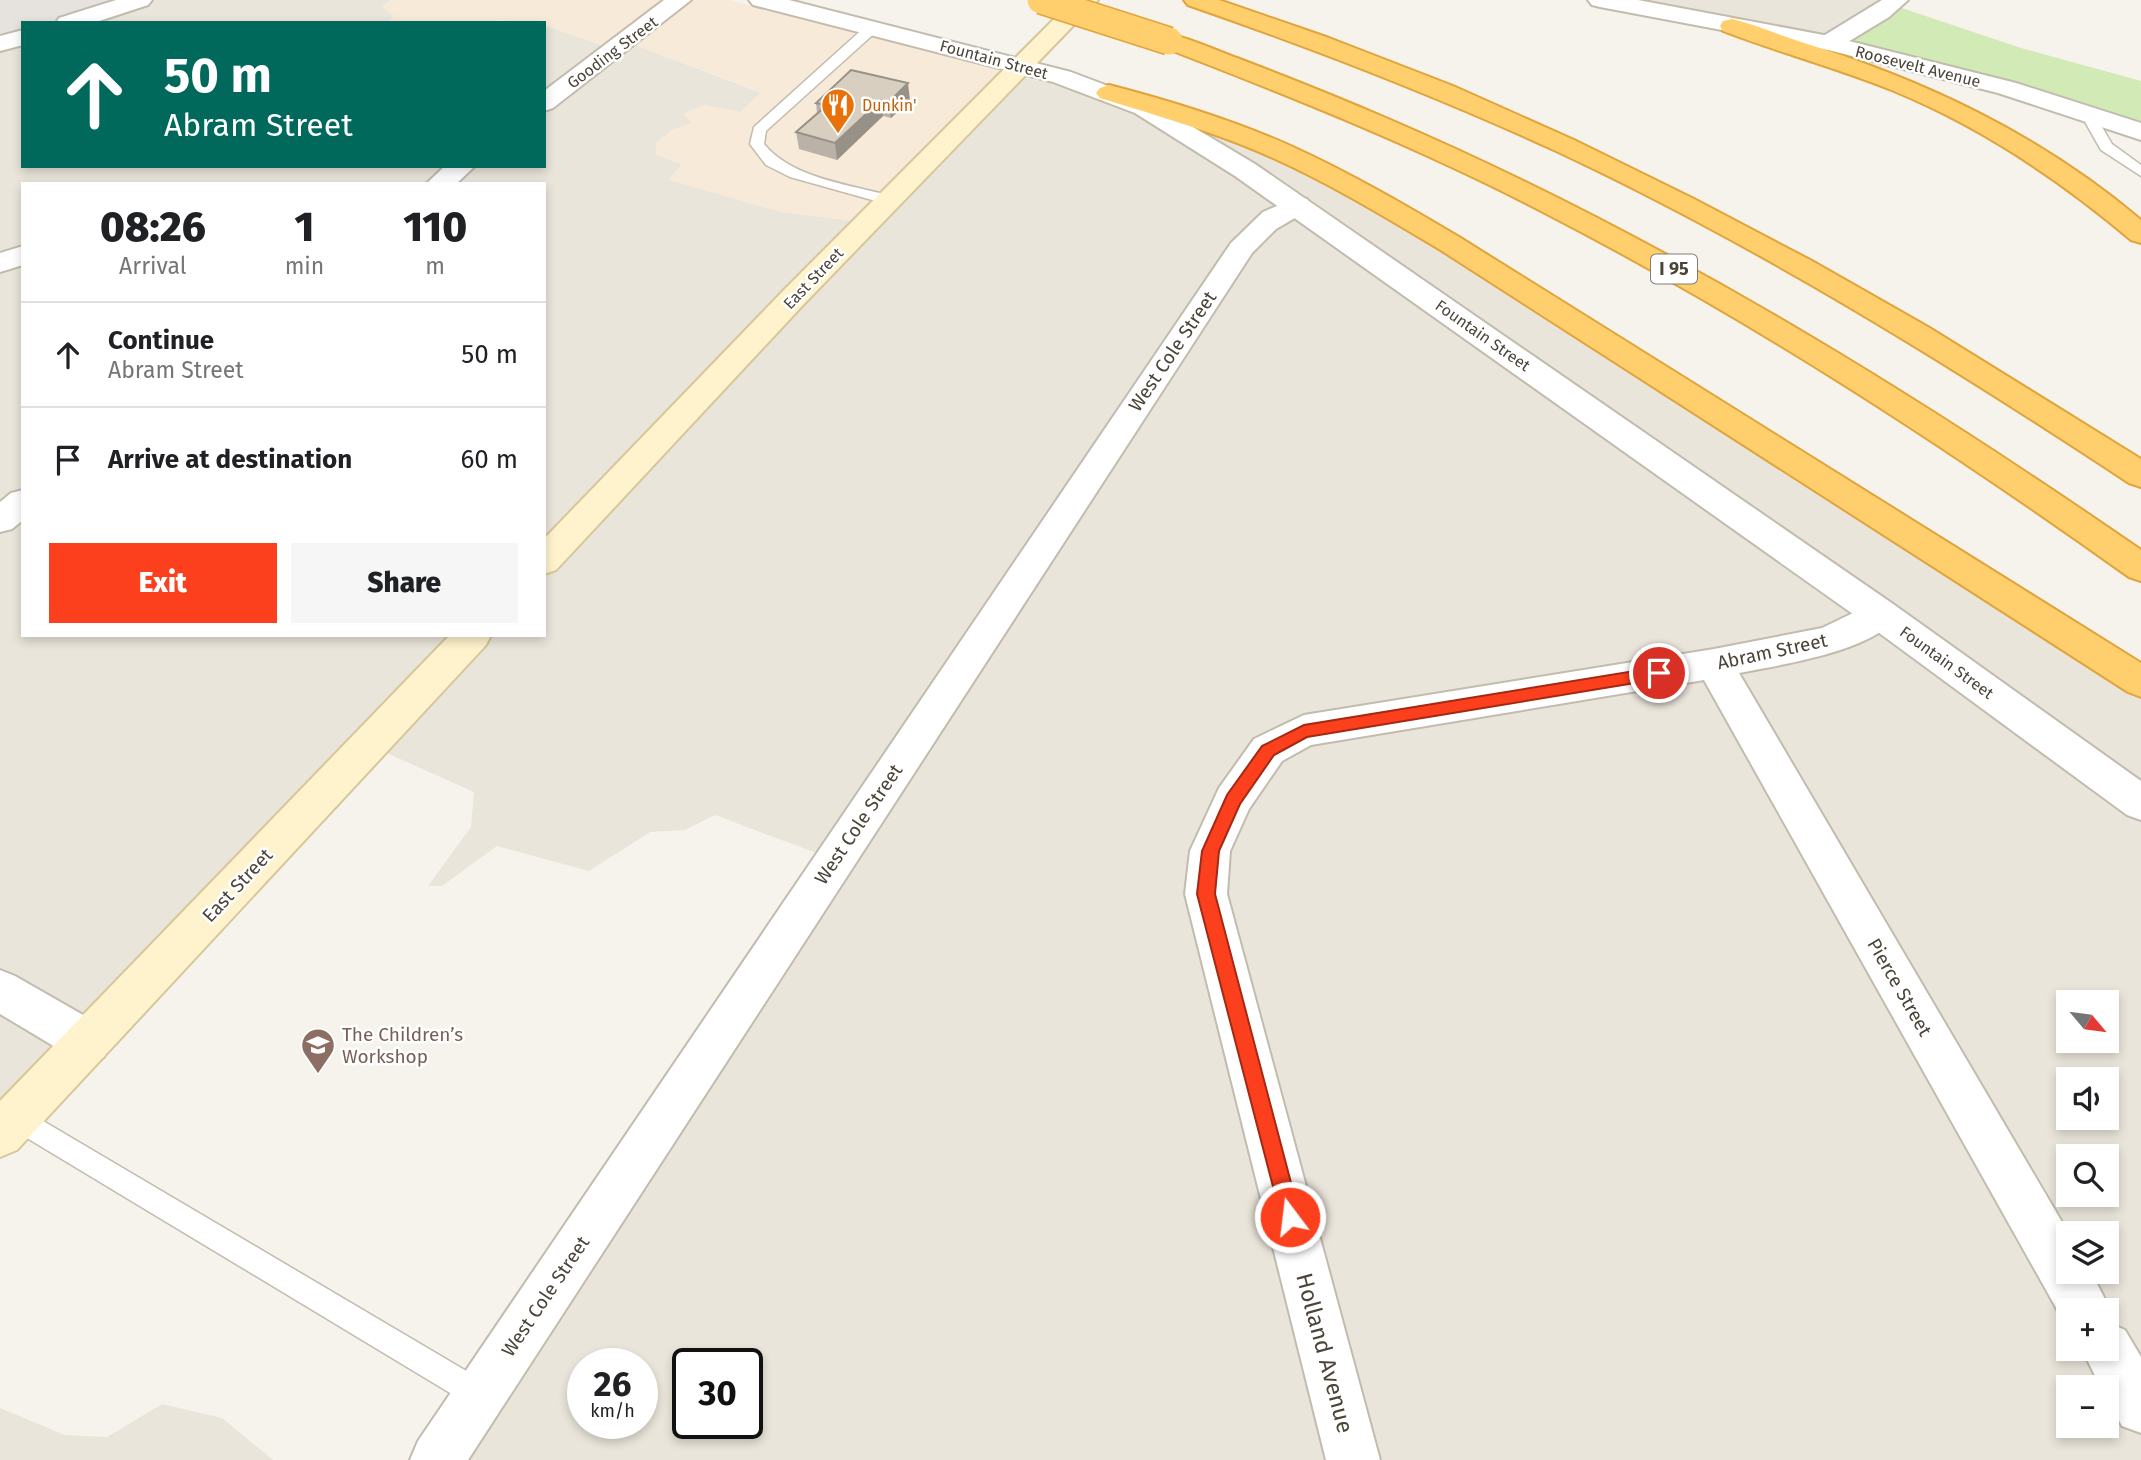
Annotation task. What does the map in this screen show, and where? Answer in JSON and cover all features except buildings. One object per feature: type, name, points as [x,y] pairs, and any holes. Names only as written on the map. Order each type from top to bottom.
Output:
[{"type":"highway","name":"I 95","points":[[1041,0],[1170,41],[1272,79],[1400,132],[1500,178],[1651,256],[1786,334],[1920,417],[2141,568]]},
{"type":"highway","points":[[1200,1],[1319,43],[1435,90],[1652,190],[1758,244],[1886,316],[2025,399],[2141,475]]},
{"type":"highway","points":[[1731,26],[1876,75],[1974,118],[2064,172],[2141,234]]},
{"type":"highway","points":[[1109,93],[1250,138],[1358,190],[1461,251],[2141,682]]},
{"type":"main road","name":"East Street","points":[[546,559],[793,298],[1086,0]]},
{"type":"main road","name":"East Street","points":[[8,1126],[472,637]]},
{"type":"street","points":[[74,21],[140,0]]},
{"type":"street","name":"Gooding Street","points":[[546,101],[679,0]]},
{"type":"street","name":"Fountain Street","points":[[761,0],[1023,66],[1109,93],[1175,125],[1297,205],[1880,614],[2141,803]]},
{"type":"street","points":[[1600,0],[1731,26]]},
{"type":"street","name":"Roosevelt Avenue","points":[[1698,0],[1731,26],[1829,43],[2007,88],[2141,132]]},
{"type":"street","points":[[1829,43],[1855,25],[1881,14],[1896,0]]},
{"type":"street","points":[[0,44],[21,38]]},
{"type":"street","points":[[442,182],[459,168]]},
{"type":"street","name":"West Cole Street","points":[[437,1460],[1241,249],[1261,226],[1276,214],[1297,205]]},
{"type":"street","points":[[0,263],[21,256]]},
{"type":"street","points":[[0,520],[21,504]]},
{"type":"street","name":"Abram Street","points":[[1233,800],[1268,750],[1304,732],[1714,664],[1830,640],[1880,614]]},
{"type":"street","name":"Pierce Street","points":[[1714,664],[2079,1298]]},
{"type":"street","name":"Holland Avenue","points":[[1233,800],[1210,851],[1206,894],[1353,1460]]},
{"type":"street","points":[[0,990],[88,1042]]},
{"type":"street","points":[[2114,1361],[2141,1407]]},
{"type":"lane","points":[[872,28],[759,130],[757,144],[771,162],[795,174],[890,201]]},
{"type":"lane","points":[[2087,113],[2106,147],[2141,172]]},
{"type":"lane","points":[[8,1126],[481,1395]]},
{"type":"shaded area","points":[[0,0],[126,0],[59,21],[21,21],[21,33],[0,39]]},
{"type":"shaded area","points":[[126,0],[391,0],[383,7],[394,15],[390,21],[59,21]]},
{"type":"shaded area","points":[[391,0],[729,0],[1004,71],[857,222],[780,212],[669,180],[682,164],[656,155],[656,143],[672,130],[692,123],[684,114],[704,105],[740,112],[761,92],[622,40],[604,46],[546,26],[546,21],[390,21],[394,15],[382,7]]},
{"type":"shaded area","points":[[1607,0],[1897,0],[1829,38]]},
{"type":"shaded area","points":[[546,26],[604,46],[622,40],[762,93],[740,112],[704,105],[684,114],[693,123],[672,130],[657,142],[656,154],[682,164],[670,179],[1014,75],[1212,123],[1358,190],[2141,685],[2141,1460],[414,1460],[819,854],[715,815],[685,830],[650,832],[589,871],[497,846],[442,886],[428,886],[471,827],[474,792],[364,743],[0,1119],[0,39],[21,33],[21,168],[546,168]]},
{"type":"shaded area","points":[[162,1404],[222,1418],[273,1460],[0,1460],[0,1408],[65,1435],[107,1437]]},
{"type":"green space","points":[[1890,4],[2021,48],[2141,81],[2141,136],[1828,38]]},
{"type":"place","name":"Dunkin'","points":[[838,135]]},
{"type":"place","name":"The Children’s Workshop","points":[[318,1075]]},
{"type":"route","points":[[1290,1217],[1206,894],[1210,851],[1233,800],[1268,750],[1304,732],[1659,673]]}]
